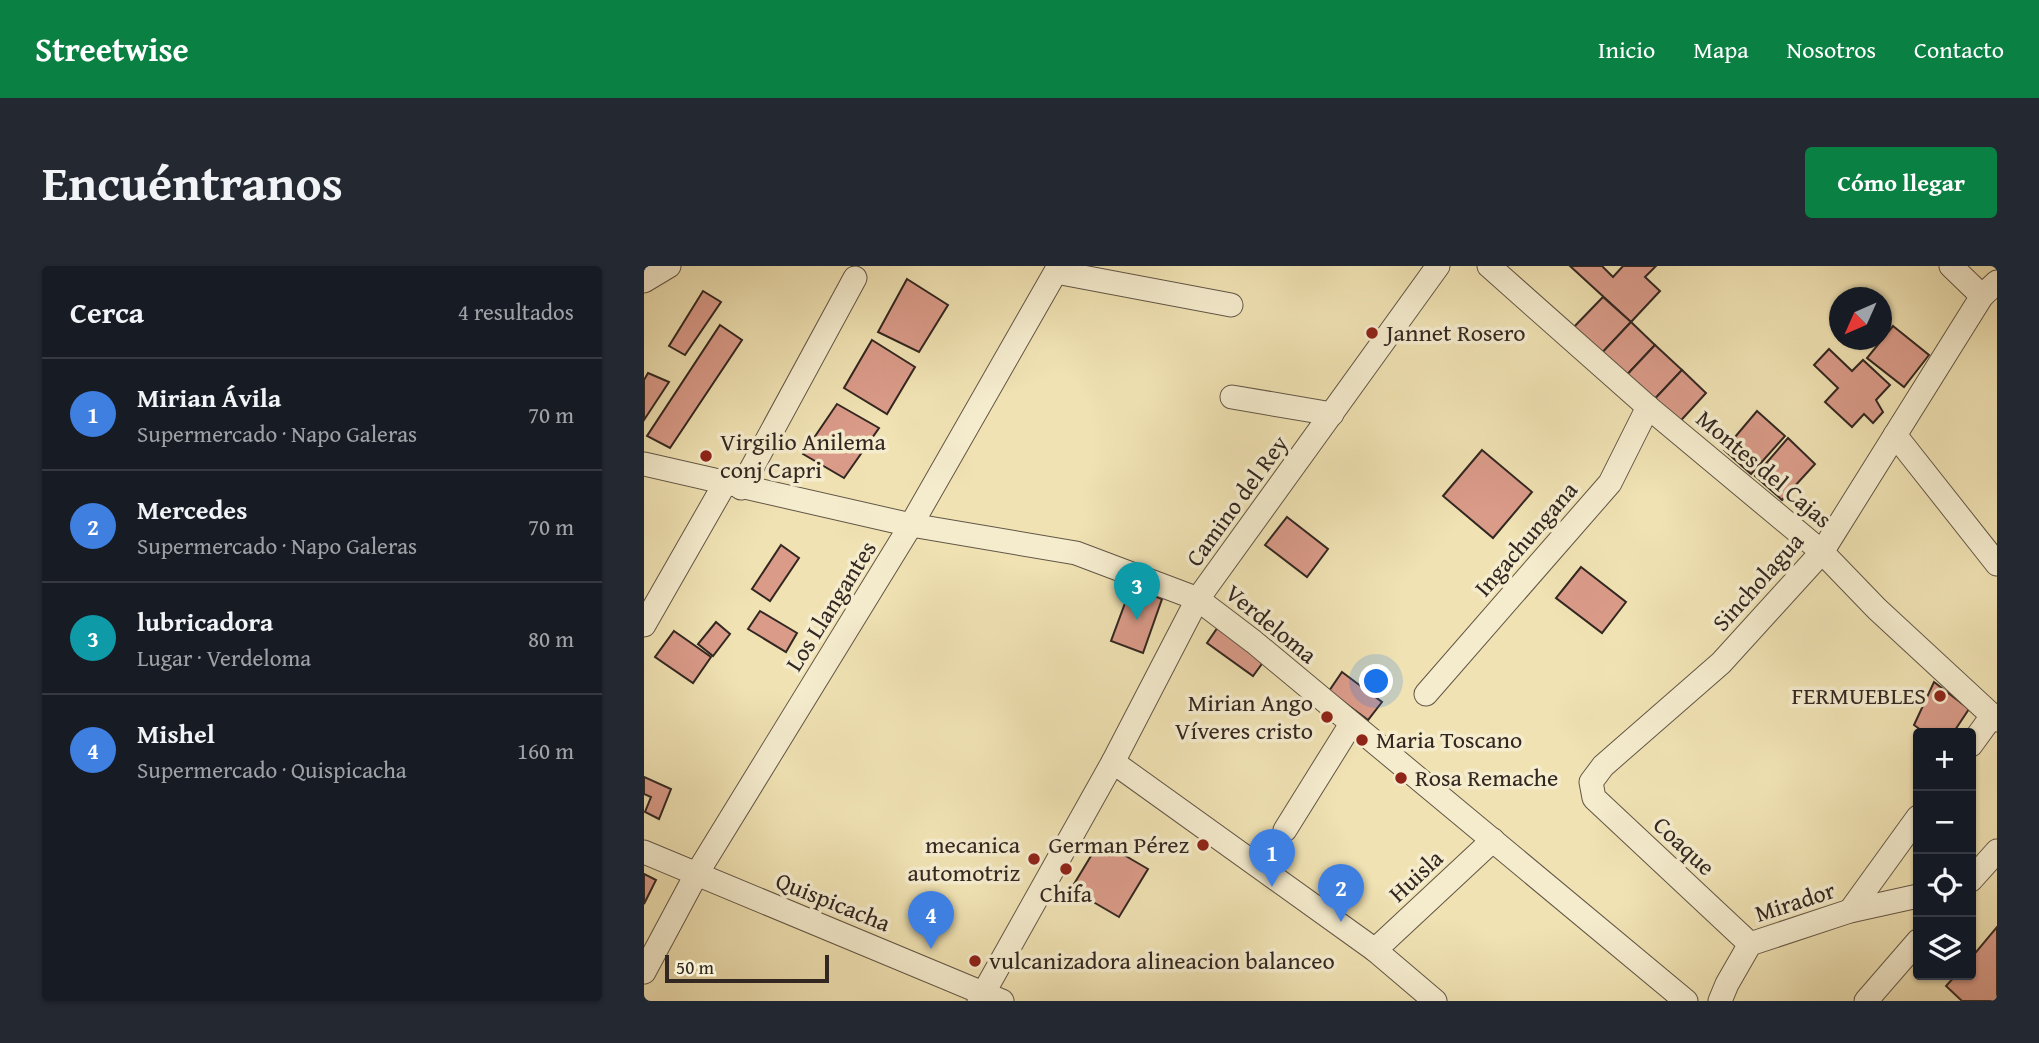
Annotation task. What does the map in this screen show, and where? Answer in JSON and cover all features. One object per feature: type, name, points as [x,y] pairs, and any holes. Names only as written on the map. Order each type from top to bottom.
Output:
[{"type":"street","points":[[644,281],[669,266]]},
{"type":"street","name":"Camino del Rey","points":[[988,998],[1197,600],[1438,266]]},
{"type":"street","name":"Montes del Cajas","points":[[1489,266],[1648,407],[1822,552],[1877,609],[1994,718]]},
{"type":"street","points":[[1951,266],[1990,289]]},
{"type":"street","points":[[1058,269],[1231,305]]},
{"type":"street","name":"Los Llangantes","points":[[644,972],[696,875],[911,525],[1058,269]]},
{"type":"street","points":[[644,625],[732,486],[855,278]]},
{"type":"street","name":"Sincholagua","points":[[1591,782],[1603,766],[1721,663],[1822,552],[1990,289]]},
{"type":"street","points":[[1232,397],[1332,414]]},
{"type":"street","name":"Ingachungana","points":[[1426,694],[1610,483],[1648,407]]},
{"type":"street","points":[[1895,435],[1997,564]]},
{"type":"street","name":"Verdeloma","points":[[644,464],[911,525],[1076,553],[1172,588],[1197,600],[1254,642],[1686,1001]]},
{"type":"street","points":[[1976,739],[1994,718]]},
{"type":"street","points":[[1285,830],[1351,724]]},
{"type":"street","points":[[1113,762],[1375,950],[1435,1001]]},
{"type":"street","name":"Coaque","points":[[1591,782],[1594,798],[1750,944]]},
{"type":"street","points":[[1850,911],[1913,824]]},
{"type":"street","name":"Huisla","points":[[1375,950],[1493,840]]},
{"type":"street","points":[[1976,874],[1997,851]]},
{"type":"street","name":"Quispicacha","points":[[644,852],[988,998]]},
{"type":"street","name":"Mirador","points":[[1720,1001],[1750,944],[1850,911],[1913,897]]},
{"type":"street","points":[[1867,1001],[1913,947]]},
{"type":"building","points":[[1570,266],[1602,266],[1613,277],[1623,266],[1656,266],[1645,277],[1660,291],[1631,322]]},
{"type":"building","points":[[907,279],[948,305],[919,352],[878,332]]},
{"type":"building","points":[[703,291],[721,302],[685,355],[669,346]]},
{"type":"building","points":[[1603,297],[1631,322],[1598,357],[1570,331]]},
{"type":"building","points":[[1631,322],[1655,345],[1622,380],[1598,357]]},
{"type":"building","points":[[720,325],[742,340],[670,448],[647,436]]},
{"type":"building","points":[[1892,327],[1929,355],[1904,387],[1867,358],[1874,350],[1892,350]]},
{"type":"building","points":[[872,340],[915,367],[887,414],[844,388]]},
{"type":"building","points":[[1655,345],[1682,370],[1649,405],[1622,380]]},
{"type":"building","points":[[1829,349],[1852,371],[1863,360],[1890,385],[1876,400],[1883,412],[1873,423],[1864,414],[1852,427],[1825,402],[1838,388],[1814,365]]},
{"type":"building","points":[[1682,370],[1706,393],[1674,428],[1649,405]]},
{"type":"building","points":[[648,373],[669,382],[644,420],[644,380]]},
{"type":"building","points":[[837,404],[879,428],[844,478],[803,454]]},
{"type":"building","points":[[1757,411],[1785,436],[1751,474],[1724,450]]},
{"type":"building","points":[[1788,438],[1815,464],[1782,500],[1755,476]]},
{"type":"building","points":[[1482,450],[1532,492],[1493,538],[1443,496]]},
{"type":"building","points":[[1287,517],[1328,549],[1307,577],[1265,545]]},
{"type":"building","points":[[781,545],[799,558],[770,601],[752,589]]},
{"type":"building","points":[[1581,567],[1626,602],[1602,633],[1556,598]]},
{"type":"building","points":[[1131,587],[1162,599],[1143,653],[1111,641]]},
{"type":"building","points":[[760,611],[797,633],[786,652],[748,629]]},
{"type":"building","points":[[716,622],[730,634],[713,656],[698,644]]},
{"type":"building","points":[[1218,627],[1264,661],[1253,676],[1207,643]]},
{"type":"building","points":[[674,631],[711,657],[693,683],[655,657]]},
{"type":"building","points":[[1342,672],[1382,702],[1368,720],[1329,691]]},
{"type":"building","name":"FERMUEBLES","points":[[1934,682],[1969,709],[1956,728],[1918,728],[1914,725]]},
{"type":"building","points":[[644,777],[671,789],[659,819],[645,812],[651,797],[644,794]]},
{"type":"building","points":[[1100,841],[1148,869],[1119,917],[1071,889]]},
{"type":"building","points":[[644,874],[656,880],[644,904]]},
{"type":"building","points":[[1997,927],[1997,1001],[1962,1001],[1946,986],[1951,980],[1976,980],[1976,952]]},
{"type":"place","name":"Jannet Rosero","points":[[1372,333]]},
{"type":"place","name":"Virgilio Anilema conj Capri","points":[[706,456]]},
{"type":"place","name":"lubricadora","points":[[1137,620]]},
{"type":"place","name":"FERMUEBLES","points":[[1940,696]]},
{"type":"place","name":"Mirian Ango Víveres cristo","points":[[1327,717]]},
{"type":"place","name":"Maria Toscano","points":[[1362,740]]},
{"type":"place","name":"Rosa Remache","points":[[1401,778]]},
{"type":"place","name":"German Pérez","points":[[1203,845]]},
{"type":"place","name":"mecanica automotriz","points":[[1034,859]]},
{"type":"place","name":"Chifa","points":[[1066,869]]},
{"type":"place","name":"Mirian Ávila","points":[[1272,887]]},
{"type":"place","name":"Mercedes","points":[[1341,922]]},
{"type":"place","name":"Mishel","points":[[931,949]]},
{"type":"place","name":"vulcanizadora alineacion balanceo","points":[[975,961]]}]
